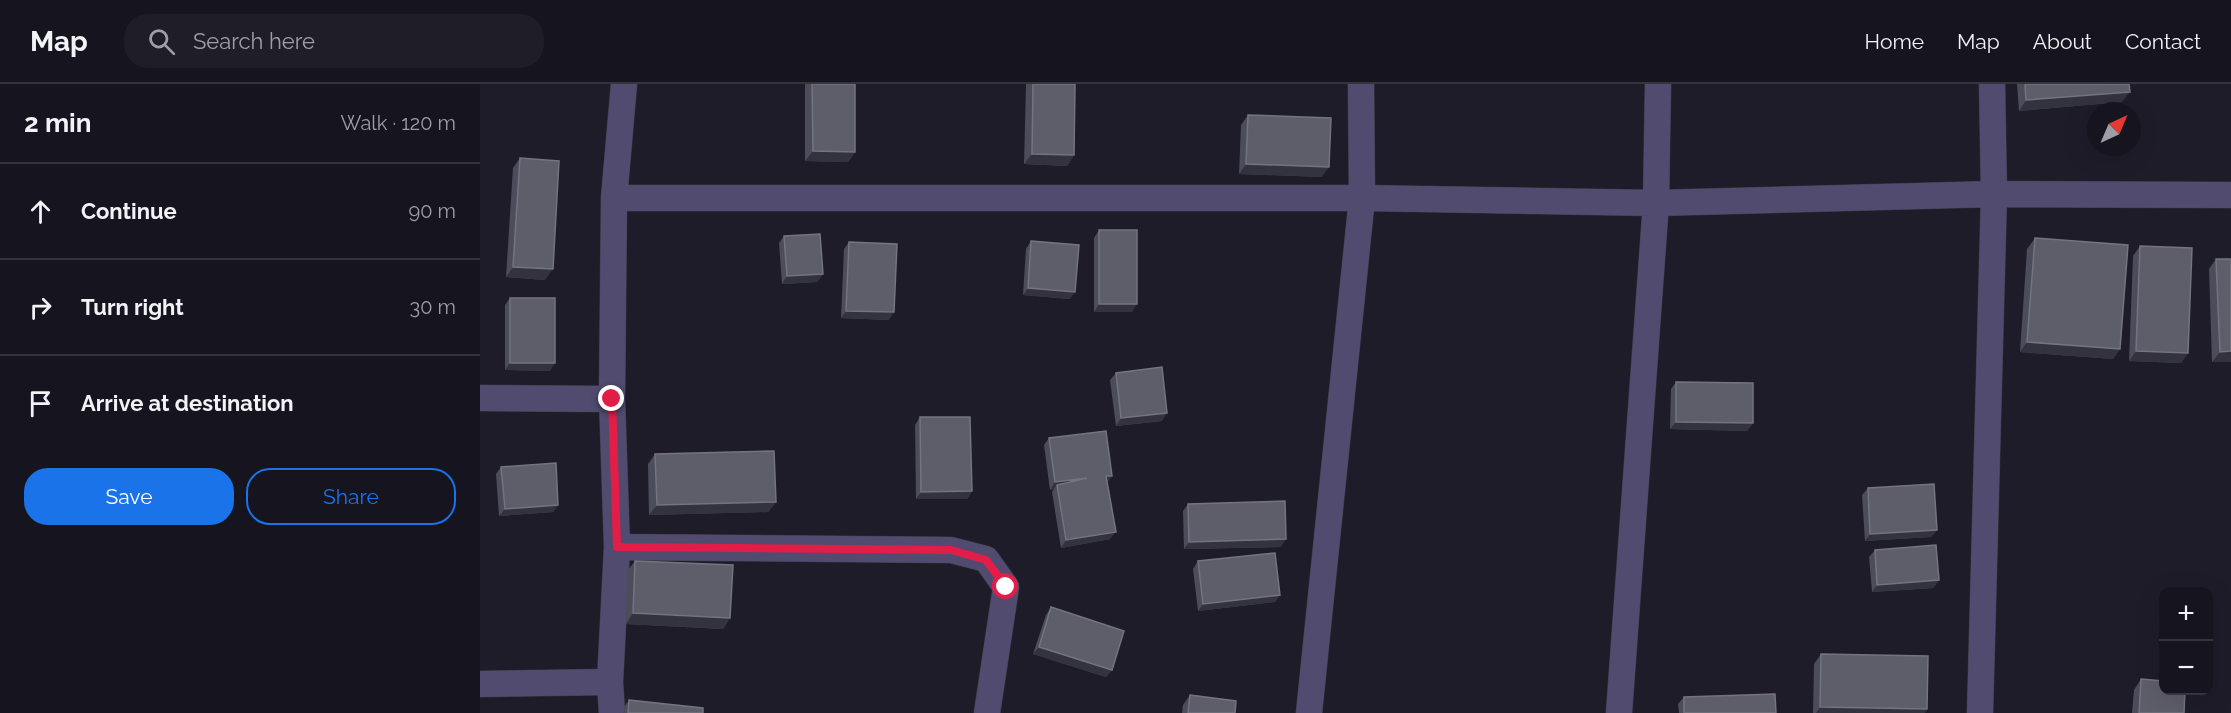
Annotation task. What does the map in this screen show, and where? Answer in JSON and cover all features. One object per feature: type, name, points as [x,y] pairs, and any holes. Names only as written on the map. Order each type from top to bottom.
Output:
[{"type":"street","points":[[612,713],[610,682],[617,547],[612,399],[614,198],[624,84]]},
{"type":"street","points":[[1309,713],[1362,198],[1361,84]]},
{"type":"street","points":[[1618,713],[1656,203],[1658,84]]},
{"type":"street","points":[[1980,713],[1994,194],[1992,84]]},
{"type":"street","points":[[614,198],[1362,198],[1656,203],[1994,194],[2231,195]]},
{"type":"street","points":[[480,398],[612,399]]},
{"type":"street","points":[[617,547],[951,550],[986,560],[1006,587],[987,713]]},
{"type":"street","points":[[480,684],[610,682]]},
{"type":"building","points":[[812,84],[855,84],[855,152],[813,151]]},
{"type":"building","points":[[1033,84],[1075,84],[1074,155],[1032,154]]},
{"type":"building","points":[[2025,84],[2129,84],[2130,92],[2026,100]]},
{"type":"building","points":[[1248,115],[1331,118],[1329,167],[1246,164]]},
{"type":"building","points":[[520,158],[559,161],[553,269],[513,267]]},
{"type":"building","points":[[1099,230],[1137,230],[1137,304],[1099,304]]},
{"type":"building","points":[[820,234],[823,274],[787,276],[784,236]]},
{"type":"building","points":[[2035,238],[2128,245],[2120,349],[2027,342]]},
{"type":"building","points":[[1031,241],[1079,245],[1075,292],[1028,288]]},
{"type":"building","points":[[849,242],[897,244],[894,312],[846,311]]},
{"type":"building","points":[[2140,246],[2192,248],[2188,353],[2136,351]]},
{"type":"building","points":[[2216,259],[2231,259],[2231,351],[2220,352]]},
{"type":"building","points":[[510,298],[555,298],[555,363],[510,363]]},
{"type":"building","points":[[1162,367],[1167,413],[1121,418],[1116,373]]},
{"type":"building","points":[[1676,382],[1753,383],[1753,423],[1676,422]]},
{"type":"building","points":[[920,417],[970,417],[972,491],[921,492]]},
{"type":"building","points":[[1106,431],[1112,476],[1106,476],[1116,532],[1066,540],[1057,485],[1087,478],[1055,482],[1049,438]]},
{"type":"building","points":[[774,451],[776,502],[657,505],[655,454]]},
{"type":"building","points":[[556,463],[558,505],[505,509],[501,467]]},
{"type":"building","points":[[1934,484],[1937,530],[1870,534],[1868,488]]},
{"type":"building","points":[[1285,501],[1286,539],[1189,542],[1188,504]]},
{"type":"building","points":[[1936,545],[1939,580],[1877,585],[1875,550]]},
{"type":"building","points":[[1275,553],[1280,595],[1203,604],[1198,561]]},
{"type":"building","points":[[635,561],[733,565],[730,618],[633,613]]},
{"type":"building","points":[[1051,607],[1124,631],[1112,670],[1039,647]]},
{"type":"building","points":[[1821,654],[1928,656],[1927,709],[1820,707]]},
{"type":"building","points":[[2141,679],[2159,681],[2159,695],[2185,695],[2184,713],[2139,713]]},
{"type":"building","points":[[1775,694],[1776,713],[1684,713],[1684,697]]},
{"type":"building","points":[[1190,695],[1236,701],[1235,713],[1188,713]]},
{"type":"building","points":[[629,700],[703,708],[703,713],[628,713]]},
{"type":"route","points":[[612,399],[617,547],[951,550],[986,560],[1006,587]]}]
